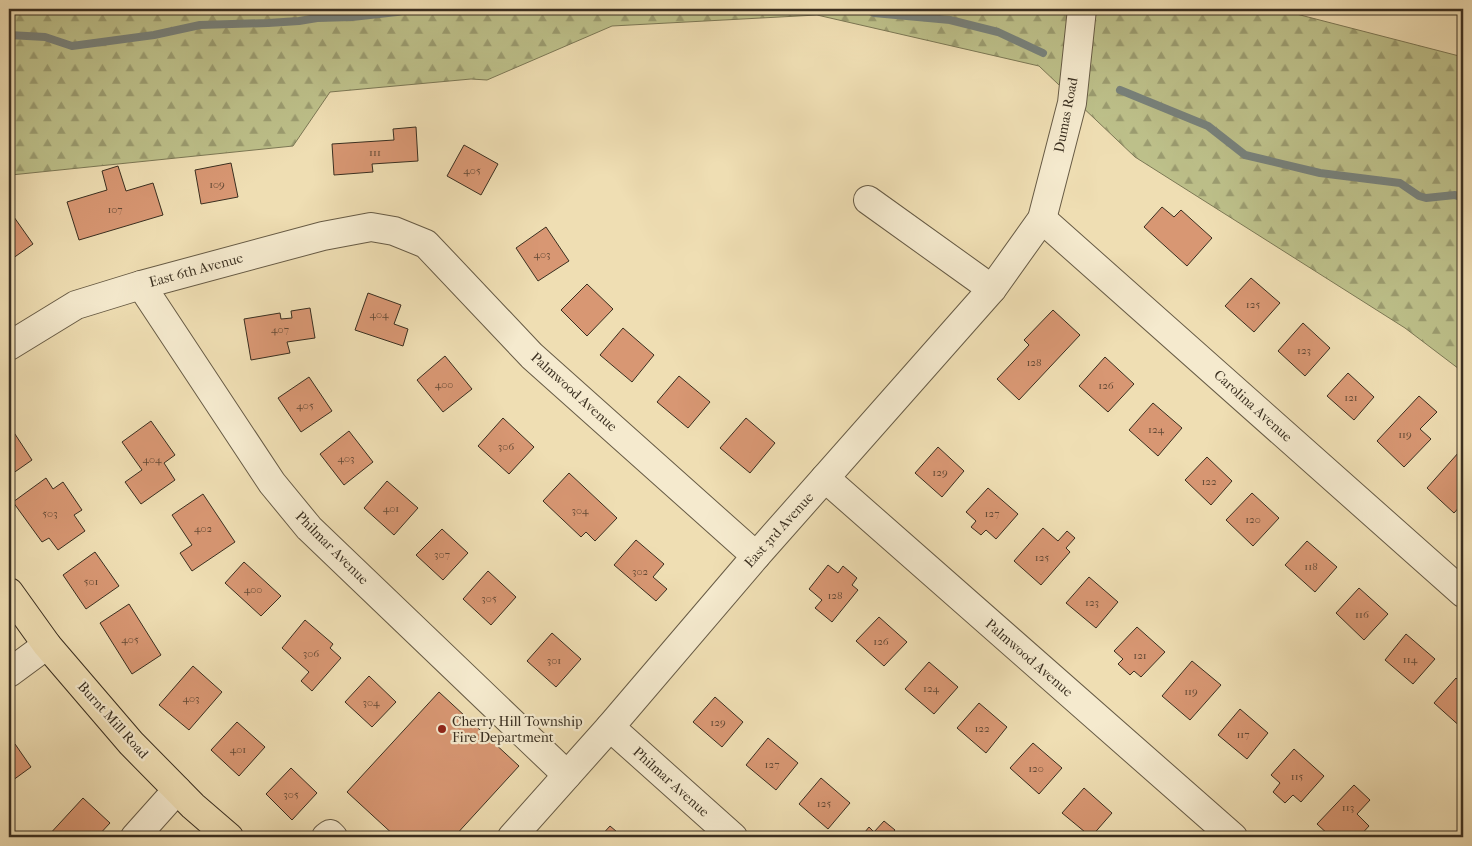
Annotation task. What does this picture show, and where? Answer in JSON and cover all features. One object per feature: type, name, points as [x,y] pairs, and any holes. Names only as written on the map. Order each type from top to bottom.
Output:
[{"type":"main road","name":"Burnt Mill Road","points":[[9,592],[47,645],[131,743],[193,806],[229,837]]},
{"type":"street","name":"Dumas Road","points":[[1042,219],[1072,103],[1082,9]]},
{"type":"street","points":[[868,200],[992,289]]},
{"type":"street","name":"East 3rd Avenue","points":[[512,837],[610,727],[756,556],[992,289],[1042,219]]},
{"type":"street","name":"Carolina Avenue","points":[[1042,219],[1463,593]]},
{"type":"street","name":"East 6th Avenue","points":[[9,346],[76,305],[141,284],[323,236],[371,227],[394,231]]},
{"type":"street","name":"Palmwood Avenue","points":[[394,231],[426,244],[532,356],[756,556]]},
{"type":"street","name":"Philmar Avenue","points":[[141,284],[272,483],[310,528],[567,775]]},
{"type":"street","name":"Palmwood Avenue","points":[[825,478],[1233,837]]},
{"type":"street","points":[[9,673],[47,645]]},
{"type":"street","name":"Philmar Avenue","points":[[610,727],[733,837]]},
{"type":"street","points":[[135,837],[177,790]]},
{"type":"street","points":[[326,837],[330,834],[333,837]]},
{"type":"green space","points":[[9,9],[1277,9],[1463,57],[1463,372],[1405,328],[1135,157],[1039,66],[817,15],[612,26],[487,80],[471,79],[330,92],[293,146],[11,175],[9,173]]},
{"type":"building","points":[[416,127],[418,161],[372,164],[373,172],[334,175],[332,144],[394,140],[393,129]]},
{"type":"building","points":[[464,145],[498,164],[481,195],[447,176]]},
{"type":"building","points":[[231,163],[238,197],[201,204],[195,170]]},
{"type":"building","points":[[118,166],[126,191],[153,183],[163,215],[79,240],[67,202],[107,190],[102,171]]},
{"type":"building","points":[[1162,207],[1174,217],[1181,210],[1212,238],[1187,266],[1144,227]]},
{"type":"building","points":[[9,210],[33,244],[9,261]]},
{"type":"building","points":[[546,227],[569,261],[538,281],[516,248]]},
{"type":"building","points":[[1251,278],[1280,303],[1254,332],[1225,306]]},
{"type":"building","points":[[587,284],[613,309],[587,336],[561,310]]},
{"type":"building","points":[[368,293],[401,305],[394,324],[408,329],[403,346],[355,330]]},
{"type":"building","points":[[310,308],[315,338],[287,342],[290,353],[251,360],[244,319],[280,313],[281,319],[292,318],[291,311]]},
{"type":"building","points":[[1053,310],[1080,335],[1019,400],[997,379],[1029,345],[1024,340]]},
{"type":"building","points":[[1303,323],[1330,348],[1305,376],[1278,351]]},
{"type":"building","points":[[623,328],[654,355],[632,382],[600,355]]},
{"type":"building","points":[[445,356],[472,389],[443,412],[417,380]]},
{"type":"building","points":[[1105,357],[1134,384],[1108,412],[1079,386]]},
{"type":"building","points":[[1348,373],[1374,397],[1354,420],[1327,396]]},
{"type":"building","points":[[679,376],[710,402],[688,428],[657,402]]},
{"type":"building","points":[[309,377],[332,411],[301,432],[278,398]]},
{"type":"building","points":[[1419,396],[1437,412],[1420,429],[1431,439],[1404,467],[1377,441]]},
{"type":"building","points":[[1153,403],[1182,428],[1158,456],[1129,430]]},
{"type":"building","points":[[503,418],[534,447],[509,474],[478,446]]},
{"type":"building","points":[[746,418],[775,443],[750,473],[720,448]]},
{"type":"building","points":[[151,421],[175,455],[164,463],[175,480],[141,504],[125,482],[142,470],[122,442]]},
{"type":"building","points":[[9,425],[32,460],[9,476]]},
{"type":"building","points":[[349,431],[373,462],[344,485],[320,454]]},
{"type":"building","points":[[938,447],[964,471],[942,497],[915,473]]},
{"type":"building","points":[[1459,452],[1463,455],[1463,503],[1454,513],[1427,488]]},
{"type":"building","points":[[1207,457],[1232,481],[1211,505],[1185,480]]},
{"type":"building","points":[[569,473],[617,518],[595,541],[586,532],[581,537],[543,501]]},
{"type":"building","points":[[46,478],[53,489],[63,482],[82,510],[74,515],[85,531],[58,550],[49,538],[42,542],[13,502]]},
{"type":"building","points":[[387,481],[418,508],[394,535],[364,508]]},
{"type":"building","points":[[988,488],[1018,514],[996,539],[986,530],[981,535],[971,527],[976,521],[966,512]]},
{"type":"building","points":[[1252,493],[1279,518],[1253,546],[1226,520]]},
{"type":"building","points":[[203,494],[235,542],[192,571],[180,553],[192,545],[172,515]]},
{"type":"building","points":[[1043,528],[1058,541],[1067,531],[1075,538],[1066,548],[1070,552],[1041,585],[1014,561]]},
{"type":"building","points":[[442,529],[468,553],[443,580],[416,555]]},
{"type":"building","points":[[636,540],[664,564],[653,577],[667,589],[656,601],[614,565]]},
{"type":"building","points":[[1307,541],[1337,567],[1315,592],[1285,565]]},
{"type":"building","points":[[95,552],[119,586],[86,609],[63,575]]},
{"type":"building","points":[[244,562],[281,596],[261,616],[225,583]]},
{"type":"building","points":[[828,565],[838,573],[843,566],[857,578],[852,585],[858,590],[832,622],[815,608],[822,600],[809,589]]},
{"type":"building","points":[[488,571],[516,597],[491,625],[463,599]]},
{"type":"building","points":[[1089,577],[1118,602],[1096,628],[1066,603]]},
{"type":"building","points":[[1359,588],[1388,614],[1364,640],[1336,613]]},
{"type":"building","points":[[129,604],[161,655],[132,674],[100,623]]},
{"type":"building","points":[[879,617],[907,642],[884,666],[856,641]]},
{"type":"building","points":[[305,620],[333,644],[330,648],[341,658],[312,691],[301,681],[309,672],[282,648]]},
{"type":"building","points":[[1137,627],[1165,652],[1141,677],[1134,671],[1130,675],[1118,664],[1123,659],[1114,651]]},
{"type":"building","points":[[552,633],[581,659],[556,687],[527,661]]},
{"type":"building","points":[[1406,634],[1435,659],[1413,684],[1385,660]]},
{"type":"building","points":[[1192,661],[1221,685],[1190,720],[1162,696]]},
{"type":"building","points":[[929,662],[958,687],[934,714],[905,689]]},
{"type":"building","points":[[193,666],[222,692],[189,730],[159,705]]},
{"type":"building","points":[[369,676],[396,702],[372,727],[345,702]]},
{"type":"building","points":[[1456,678],[1463,685],[1463,729],[1434,703]]},
{"type":"building","name":"Cherry Hill Township Fire Department","points":[[439,692],[519,766],[454,837],[396,837],[347,792]]},
{"type":"building","points":[[715,697],[743,722],[722,747],[693,722]]},
{"type":"building","points":[[979,703],[1007,727],[986,753],[957,728]]},
{"type":"building","points":[[1240,709],[1268,733],[1247,759],[1218,735]]},
{"type":"building","points":[[237,722],[265,747],[239,776],[211,750]]},
{"type":"building","points":[[768,738],[798,763],[776,790],[746,765]]},
{"type":"building","points":[[1033,743],[1062,768],[1039,794],[1010,768]]},
{"type":"building","points":[[15,744],[31,767],[9,783],[9,748]]},
{"type":"building","points":[[1294,749],[1324,776],[1301,802],[1293,795],[1285,803],[1273,792],[1280,783],[1271,775]]},
{"type":"building","points":[[291,768],[317,793],[292,820],[266,794]]},
{"type":"building","points":[[821,778],[850,803],[828,829],[799,804]]},
{"type":"building","points":[[1354,785],[1370,800],[1357,814],[1369,826],[1359,837],[1331,837],[1317,824]]},
{"type":"building","points":[[1084,788],[1112,813],[1091,837],[1062,813]]},
{"type":"building","points":[[83,798],[110,823],[97,837],[47,837]]},
{"type":"building","points":[[884,821],[895,830],[889,837],[861,837],[869,827],[874,832]]},
{"type":"building","points":[[610,826],[623,837],[600,837]]},
{"type":"waterway","points":[[9,35],[45,37],[72,46],[154,35],[200,25],[299,21],[317,18],[352,17],[412,9]]},
{"type":"waterway","points":[[866,9],[874,13],[950,20],[998,32],[1043,53]]},
{"type":"waterway","points":[[1120,90],[1208,126],[1245,155],[1320,173],[1400,183],[1419,196],[1426,198],[1455,195],[1463,198]]},
{"type":"place","name":"Cherry Hill Township Fire Department","points":[[442,729]]}]
